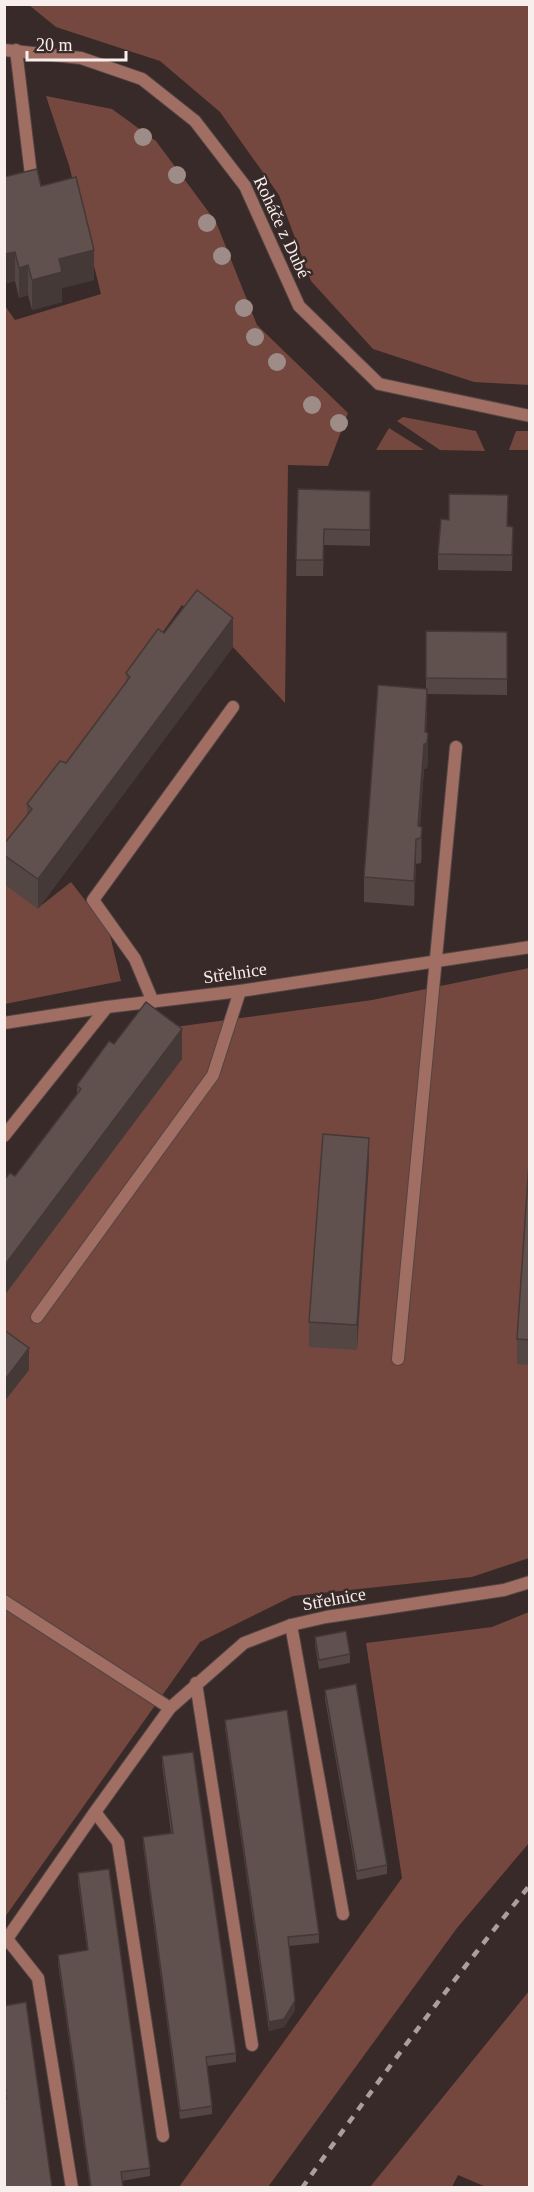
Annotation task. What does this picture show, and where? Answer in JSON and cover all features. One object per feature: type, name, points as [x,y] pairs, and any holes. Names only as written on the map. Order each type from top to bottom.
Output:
[{"type":"street","points":[[10,50],[31,175]]},
{"type":"street","name":"Roháče z Dubé","points":[[10,50],[81,58],[142,79],[195,121],[245,186],[299,306],[378,384],[530,416]]},
{"type":"street","points":[[153,1002],[135,959],[93,900],[233,707]]},
{"type":"street","points":[[398,1359],[456,747]]},
{"type":"street","name":"Střelnice","points":[[4,1023],[240,991],[530,947]]},
{"type":"street","points":[[37,1317],[213,1074],[240,991]]},
{"type":"street","points":[[4,1136],[107,1008]]},
{"type":"street","name":"Střelnice","points":[[6,1941],[170,1708],[244,1643],[291,1625],[326,1617],[504,1590],[530,1582]]},
{"type":"street","points":[[4,1601],[170,1708]]},
{"type":"street","points":[[291,1625],[343,1914]]},
{"type":"street","points":[[196,1683],[252,2045]]},
{"type":"street","points":[[95,1812],[118,1842],[163,2136]]},
{"type":"street","points":[[6,1941],[38,1978],[72,2187]]},
{"type":"shaded area","points":[[29,5],[529,5],[529,385],[474,382],[373,349],[311,281],[279,195],[220,112],[160,61],[56,27]]},
{"type":"shaded area","points":[[46,96],[112,109],[156,141],[216,222],[257,325],[348,413],[328,466],[288,465],[285,703],[233,647],[182,605],[5,854],[5,306],[15,320],[101,294],[69,165]]},
{"type":"shaded area","points":[[403,417],[476,431],[485,451],[440,450],[397,421]]},
{"type":"shaded area","points":[[389,428],[424,450],[376,450]]},
{"type":"shaded area","points":[[516,431],[529,431],[529,450],[509,450]]},
{"type":"shaded area","points":[[4,882],[38,908],[71,882],[109,931],[121,981],[5,1004]]},
{"type":"shaded area","points":[[529,968],[529,1558],[472,1577],[293,1596],[200,1642],[5,1917],[5,1211],[146,1031],[372,1000]]},
{"type":"shaded area","points":[[529,1612],[529,1843],[457,1928],[268,2187],[179,2187],[402,1878],[366,1643],[492,1627]]},
{"type":"shaded area","points":[[529,1991],[529,2187],[486,2187],[458,2175],[452,2187],[370,2187]]},
{"type":"building","points":[[37,169],[41,186],[76,177],[94,250],[59,259],[62,272],[32,280],[28,265],[19,268],[15,252],[4,254],[4,177]]},
{"type":"building","points":[[298,489],[370,491],[370,530],[324,529],[323,560],[296,560]]},
{"type":"building","points":[[449,494],[508,495],[507,526],[513,527],[512,555],[438,554],[441,519],[449,520]]},
{"type":"building","points":[[197,590],[233,618],[38,879],[4,855],[4,844],[32,809],[27,804],[60,761],[66,763],[130,677],[126,673],[158,629],[164,633]]},
{"type":"building","points":[[426,631],[507,632],[507,679],[426,678]]},
{"type":"building","points":[[378,685],[427,689],[425,732],[428,733],[427,743],[424,744],[418,826],[422,827],[421,838],[416,839],[414,881],[364,877]]},
{"type":"building","points":[[146,1002],[182,1029],[4,1266],[4,1180],[10,1173],[15,1176],[81,1089],[77,1085],[109,1041],[114,1044]]},
{"type":"building","points":[[323,1134],[369,1138],[357,1325],[309,1322]]},
{"type":"building","points":[[530,1148],[530,1340],[517,1339]]},
{"type":"building","points":[[4,1330],[29,1348],[4,1381]]},
{"type":"building","points":[[346,1631],[350,1654],[319,1660],[315,1637]]},
{"type":"building","points":[[356,1684],[387,1865],[357,1871],[325,1690]]},
{"type":"building","points":[[287,1710],[319,1934],[288,1937],[295,2001],[284,2019],[269,2022],[225,1720]]},
{"type":"building","points":[[193,1752],[236,2053],[206,2057],[212,2106],[180,2111],[143,1837],[173,1833],[162,1756]]},
{"type":"building","points":[[109,1869],[150,2168],[121,2172],[123,2187],[91,2187],[58,1955],[88,1950],[78,1873]]},
{"type":"building","points":[[26,2002],[52,2187],[4,2187],[4,2099],[6,2099],[4,2006]]},
{"type":"railway","points":[[302,2188],[413,2035],[530,1885]]}]
